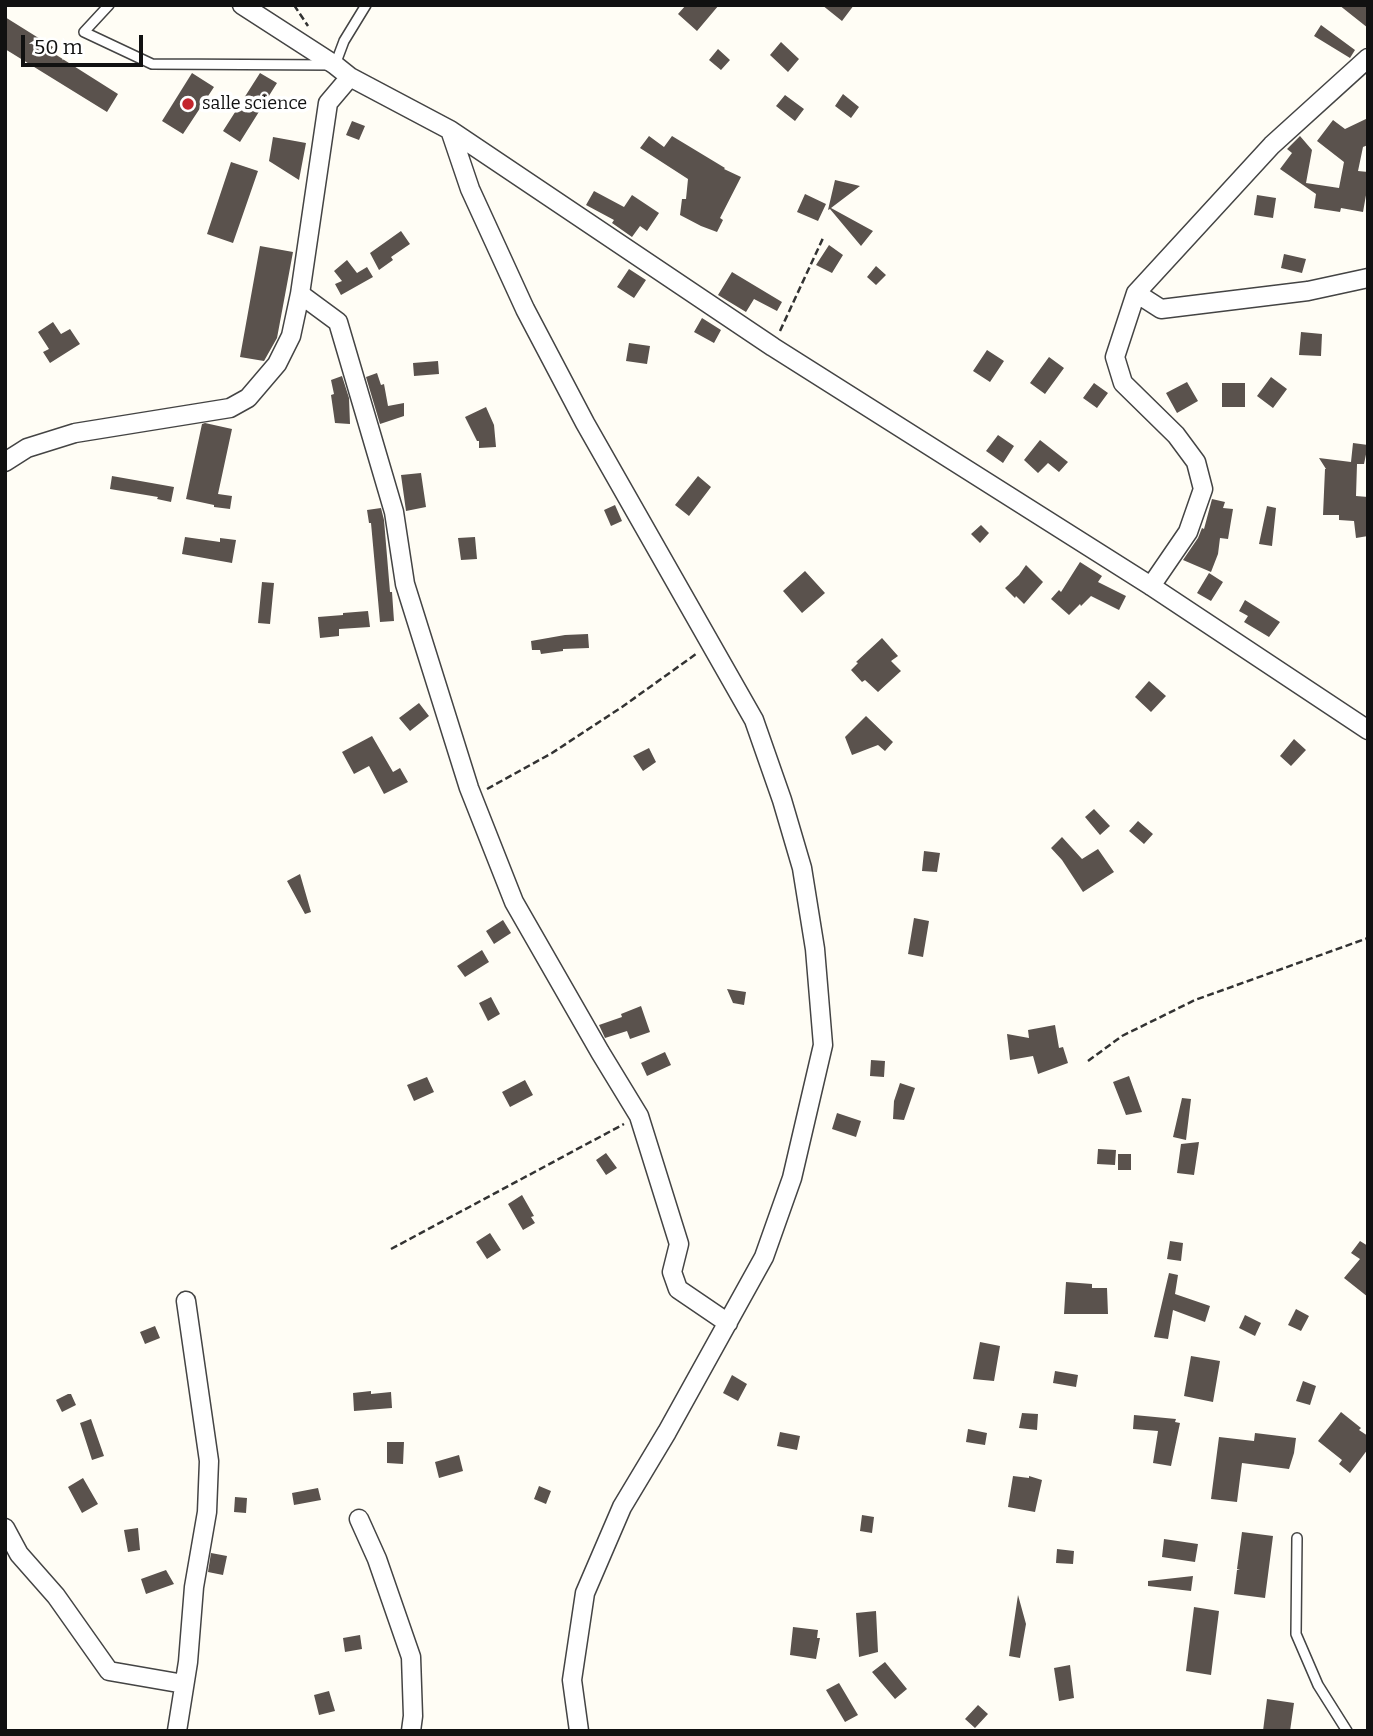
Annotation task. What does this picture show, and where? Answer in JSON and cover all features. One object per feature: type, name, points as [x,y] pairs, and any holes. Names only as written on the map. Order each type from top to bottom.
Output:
[{"type":"street","points":[[242,5],[350,76],[450,130],[773,347],[1152,586],[1368,730]]},
{"type":"street","points":[[1152,586],[1188,532],[1203,489],[1196,462],[1176,435],[1123,383],[1115,357],[1136,293],[1272,145],[1368,58]]},
{"type":"street","points":[[5,462],[27,448],[75,433],[230,408],[248,398],[277,363],[290,336],[300,293],[328,103],[350,76]]},
{"type":"street","points":[[450,130],[470,189],[525,310],[585,423],[754,720],[802,868],[815,949],[823,1045],[792,1178],[764,1257],[622,1507],[585,1593],[572,1680],[579,1731]]},
{"type":"street","points":[[1136,293],[1161,309],[1308,291],[1368,278]]},
{"type":"street","points":[[300,293],[338,322],[394,512],[405,584],[473,797],[514,902],[639,1116],[679,1244],[671,1272],[678,1289],[728,1323]]},
{"type":"street","points":[[177,1731],[194,1587],[207,1513],[209,1461],[186,1301]]},
{"type":"street","points":[[359,1519],[377,1559],[411,1657],[411,1731]]},
{"type":"street","points":[[5,1528],[19,1554],[56,1596],[109,1671],[184,1684]]},
{"type":"lane","points":[[109,5],[84,32],[152,64],[335,65],[344,41],[366,5]]},
{"type":"lane","points":[[1297,1538],[1296,1634],[1318,1685],[1347,1731]]},
{"type":"path","points":[[773,347],[824,236]]},
{"type":"path","points":[[473,797],[552,753],[701,650]]},
{"type":"path","points":[[1088,1061],[1122,1036],[1195,1000],[1368,938]]},
{"type":"path","points":[[391,1249],[639,1116]]},
{"type":"building","points":[[686,5],[719,5],[697,31],[678,14]]},
{"type":"building","points":[[822,5],[854,5],[842,21]]},
{"type":"building","points":[[1339,5],[1368,5],[1368,28]]},
{"type":"building","points":[[5,17],[53,47],[50,51],[118,94],[107,112],[5,49]]},
{"type":"building","points":[[1321,25],[1355,50],[1350,58],[1314,36]]},
{"type":"building","points":[[781,42],[799,59],[788,72],[770,55]]},
{"type":"building","points":[[718,49],[730,60],[721,70],[709,60]]},
{"type":"building","name":"salle science","points":[[192,73],[214,87],[183,134],[162,121]]},
{"type":"building","points":[[260,73],[277,83],[240,142],[223,131]]},
{"type":"building","points":[[843,94],[859,107],[851,118],[835,106]]},
{"type":"building","points":[[785,95],[804,109],[795,121],[776,106]]},
{"type":"building","points":[[1368,118],[1368,145],[1363,147],[1358,171],[1368,172],[1363,212],[1341,208],[1340,212],[1314,208],[1316,194],[1280,169],[1292,153],[1287,149],[1300,136],[1312,150],[1306,183],[1339,188],[1344,162],[1317,141],[1333,120],[1345,129]]},
{"type":"building","points":[[352,121],[365,126],[359,140],[346,135]]},
{"type":"building","points":[[649,136],[664,147],[672,136],[741,177],[720,218],[723,220],[717,232],[680,215],[682,199],[686,199],[688,179],[640,148]]},
{"type":"building","points":[[273,137],[306,143],[299,180],[269,161]]},
{"type":"building","points":[[231,162],[258,171],[233,243],[207,234]]},
{"type":"building","points":[[835,180],[860,186],[831,208],[873,231],[861,246],[830,209],[828,210]]},
{"type":"building","points":[[594,191],[624,207],[632,195],[659,213],[647,231],[640,226],[632,237],[612,223],[614,220],[586,205]]},
{"type":"building","points":[[805,194],[826,204],[818,221],[797,212]]},
{"type":"building","points":[[1257,195],[1276,198],[1273,218],[1254,215]]},
{"type":"building","points":[[401,231],[410,244],[391,257],[393,260],[379,270],[370,253]]},
{"type":"building","points":[[829,245],[843,255],[832,273],[816,265]]},
{"type":"building","points":[[260,246],[293,252],[277,338],[264,361],[240,357]]},
{"type":"building","points":[[1284,254],[1306,259],[1302,273],[1281,268]]},
{"type":"building","points":[[347,260],[357,273],[367,267],[373,277],[341,295],[335,284],[342,281],[334,271]]},
{"type":"building","points":[[876,266],[886,275],[876,285],[867,277]]},
{"type":"building","points":[[629,269],[646,280],[634,298],[617,287]]},
{"type":"building","points":[[732,272],[782,302],[777,311],[754,299],[746,312],[718,295]]},
{"type":"building","points":[[702,318],[721,330],[714,343],[694,332]]},
{"type":"building","points":[[53,322],[61,334],[70,329],[80,344],[50,363],[43,352],[49,349],[38,332]]},
{"type":"building","points":[[1301,332],[1322,334],[1321,356],[1299,355]]},
{"type":"building","points":[[629,343],[650,346],[647,364],[626,361]]},
{"type":"building","points":[[987,350],[1004,361],[990,382],[973,371]]},
{"type":"building","points":[[1049,357],[1064,368],[1045,394],[1030,383]]},
{"type":"building","points":[[438,361],[439,374],[414,376],[413,363]]},
{"type":"building","points":[[377,373],[381,385],[384,384],[388,406],[404,403],[404,416],[380,424],[366,377]]},
{"type":"building","points":[[342,376],[349,398],[350,424],[335,423],[331,380]]},
{"type":"building","points":[[1271,377],[1287,389],[1273,408],[1257,396]]},
{"type":"building","points":[[1187,382],[1198,401],[1177,413],[1166,393]]},
{"type":"building","points":[[1094,383],[1108,393],[1097,408],[1083,398]]},
{"type":"building","points":[[1222,383],[1245,383],[1245,407],[1222,407]]},
{"type":"building","points":[[486,407],[494,425],[496,447],[479,448],[479,441],[465,417]]},
{"type":"building","points":[[202,424],[232,429],[218,494],[232,496],[230,509],[186,499]]},
{"type":"building","points":[[998,435],[1014,446],[1003,463],[986,451]]},
{"type":"building","points":[[1040,440],[1068,462],[1059,472],[1048,463],[1038,473],[1024,460]]},
{"type":"building","points":[[1353,443],[1368,445],[1364,464],[1357,464],[1356,496],[1368,497],[1368,536],[1356,538],[1354,521],[1339,520],[1339,515],[1323,515],[1326,469],[1319,458],[1351,462]]},
{"type":"building","points":[[421,473],[426,507],[406,511],[401,475]]},
{"type":"building","points":[[112,476],[174,487],[171,502],[157,499],[158,497],[110,489]]},
{"type":"building","points":[[698,476],[711,487],[689,516],[675,505]]},
{"type":"building","points":[[1212,499],[1225,502],[1223,508],[1233,509],[1228,539],[1220,538],[1218,554],[1211,572],[1183,560],[1202,528],[1204,529]]},
{"type":"building","points":[[615,505],[622,521],[611,526],[604,510]]},
{"type":"building","points":[[1267,506],[1276,508],[1272,546],[1259,544]]},
{"type":"building","points":[[381,508],[394,621],[380,622],[371,523],[367,510]]},
{"type":"building","points":[[981,525],[989,533],[980,543],[971,534]]},
{"type":"building","points":[[185,537],[220,542],[220,538],[236,540],[232,563],[182,554]]},
{"type":"building","points":[[475,537],[477,559],[461,560],[458,538]]},
{"type":"building","points":[[1080,562],[1102,576],[1098,582],[1126,596],[1119,610],[1091,596],[1069,615],[1051,599],[1059,590],[1061,592]]},
{"type":"building","points":[[1026,565],[1043,582],[1024,604],[1005,588]]},
{"type":"building","points":[[805,571],[825,593],[802,613],[783,591]]},
{"type":"building","points":[[1209,573],[1223,582],[1211,601],[1197,593]]},
{"type":"building","points":[[262,582],[274,583],[270,624],[258,623]]},
{"type":"building","points":[[1245,600],[1280,622],[1269,637],[1244,622],[1248,616],[1239,611]]},
{"type":"building","points":[[368,611],[370,627],[339,629],[339,636],[320,638],[318,617]]},
{"type":"building","points":[[588,634],[589,648],[563,649],[541,654],[540,650],[532,650],[531,641]]},
{"type":"building","points":[[882,638],[898,656],[891,661],[901,671],[878,692],[865,680],[862,682],[851,670]]},
{"type":"building","points":[[1149,681],[1166,696],[1151,712],[1135,697]]},
{"type":"building","points":[[419,703],[429,716],[410,731],[399,718]]},
{"type":"building","points":[[866,716],[893,742],[885,751],[878,745],[852,755],[845,737]]},
{"type":"building","points":[[372,736],[393,772],[400,768],[408,782],[384,794],[369,766],[354,774],[342,752]]},
{"type":"building","points":[[1294,739],[1306,750],[1291,766],[1280,756]]},
{"type":"building","points":[[649,748],[656,762],[643,771],[633,756]]},
{"type":"building","points":[[1094,809],[1110,826],[1100,835],[1085,817]]},
{"type":"building","points":[[1138,821],[1153,834],[1144,844],[1129,831]]},
{"type":"building","points":[[1062,837],[1082,859],[1098,849],[1114,872],[1083,892],[1051,848]]},
{"type":"building","points":[[924,851],[940,853],[937,872],[922,871]]},
{"type":"building","points":[[300,874],[311,912],[305,914],[287,881]]},
{"type":"building","points":[[914,918],[929,921],[923,957],[908,954]]},
{"type":"building","points":[[503,920],[511,933],[494,944],[486,931]]},
{"type":"building","points":[[482,950],[489,962],[465,977],[457,966]]},
{"type":"building","points":[[727,989],[746,992],[744,1005],[733,1003]]},
{"type":"building","points":[[491,997],[500,1014],[488,1021],[479,1003]]},
{"type":"building","points":[[641,1006],[650,1032],[630,1039],[627,1031],[605,1038],[599,1025],[622,1017],[621,1014]]},
{"type":"building","points":[[1055,1025],[1059,1048],[1063,1047],[1068,1063],[1038,1074],[1033,1056],[1010,1060],[1007,1034],[1029,1038],[1028,1030]]},
{"type":"building","points":[[665,1052],[671,1065],[647,1076],[641,1063]]},
{"type":"building","points":[[871,1060],[885,1061],[884,1077],[870,1076]]},
{"type":"building","points":[[1129,1076],[1142,1112],[1126,1115],[1113,1082]]},
{"type":"building","points":[[427,1077],[434,1092],[414,1101],[407,1085]]},
{"type":"building","points":[[525,1080],[533,1095],[510,1107],[502,1092]]},
{"type":"building","points":[[900,1083],[915,1088],[904,1120],[893,1119],[894,1101]]},
{"type":"building","points":[[1182,1098],[1191,1099],[1186,1140],[1173,1137]]},
{"type":"building","points":[[837,1113],[861,1121],[856,1137],[832,1129]]},
{"type":"building","points":[[1199,1142],[1194,1175],[1177,1173],[1181,1144]]},
{"type":"building","points":[[1098,1149],[1116,1150],[1115,1165],[1097,1164]]},
{"type":"building","points":[[606,1153],[617,1168],[606,1175],[596,1160]]},
{"type":"building","points":[[1118,1154],[1131,1154],[1131,1170],[1118,1170]]},
{"type":"building","points":[[522,1195],[535,1223],[523,1230],[508,1204]]},
{"type":"building","points":[[490,1233],[501,1250],[487,1259],[476,1242]]},
{"type":"building","points":[[1170,1241],[1183,1243],[1181,1261],[1167,1259]]},
{"type":"building","points":[[1360,1241],[1368,1246],[1368,1297],[1344,1278],[1360,1259],[1351,1253]]},
{"type":"building","points":[[1169,1273],[1178,1275],[1175,1294],[1210,1306],[1205,1322],[1173,1310],[1168,1339],[1154,1337]]},
{"type":"building","points":[[1066,1282],[1092,1284],[1092,1288],[1107,1288],[1108,1314],[1064,1314]]},
{"type":"building","points":[[1296,1309],[1309,1316],[1301,1331],[1288,1325]]},
{"type":"building","points":[[1245,1315],[1261,1323],[1255,1336],[1239,1328]]},
{"type":"building","points":[[155,1326],[160,1338],[145,1344],[140,1332]]},
{"type":"building","points":[[980,1342],[1000,1346],[994,1381],[973,1379]]},
{"type":"building","points":[[1191,1356],[1220,1361],[1213,1402],[1184,1396]]},
{"type":"building","points":[[1055,1371],[1078,1375],[1076,1387],[1053,1383]]},
{"type":"building","points":[[732,1375],[747,1384],[738,1401],[723,1393]]},
{"type":"building","points":[[1303,1381],[1316,1386],[1310,1405],[1296,1401]]},
{"type":"building","points":[[371,1391],[371,1394],[391,1392],[392,1408],[354,1411],[353,1393]]},
{"type":"building","points":[[71,1394],[76,1405],[62,1412],[56,1400]]},
{"type":"building","points":[[1341,1412],[1368,1436],[1368,1449],[1350,1473],[1339,1464],[1342,1460],[1318,1441]]},
{"type":"building","points":[[1022,1413],[1038,1414],[1037,1430],[1019,1428]]},
{"type":"building","points":[[1134,1415],[1176,1419],[1175,1422],[1180,1423],[1171,1466],[1153,1463],[1158,1431],[1133,1429]]},
{"type":"building","points":[[91,1419],[104,1456],[92,1460],[80,1423]]},
{"type":"building","points":[[968,1429],[987,1433],[985,1445],[966,1442]]},
{"type":"building","points":[[780,1432],[800,1436],[797,1450],[777,1446]]},
{"type":"building","points":[[1255,1433],[1296,1438],[1289,1469],[1242,1463],[1237,1502],[1211,1499],[1219,1437],[1254,1441]]},
{"type":"building","points":[[387,1442],[404,1442],[403,1464],[387,1463]]},
{"type":"building","points":[[459,1455],[463,1471],[439,1478],[435,1462]]},
{"type":"building","points":[[1013,1476],[1029,1476],[1042,1480],[1035,1512],[1008,1507]]},
{"type":"building","points":[[83,1478],[98,1504],[82,1513],[68,1487]]},
{"type":"building","points":[[539,1486],[551,1491],[546,1504],[534,1499]]},
{"type":"building","points":[[318,1488],[321,1500],[294,1505],[292,1493]]},
{"type":"building","points":[[235,1497],[247,1498],[246,1513],[234,1512]]},
{"type":"building","points":[[862,1515],[874,1517],[872,1533],[860,1531]]},
{"type":"building","points":[[138,1528],[140,1550],[128,1552],[124,1530]]},
{"type":"building","points":[[1242,1532],[1273,1536],[1265,1598],[1234,1594],[1237,1570],[1240,1570],[1237,1569]]},
{"type":"building","points":[[1164,1539],[1198,1544],[1195,1562],[1162,1557]]},
{"type":"building","points":[[1057,1549],[1074,1551],[1073,1564],[1056,1563]]},
{"type":"building","points":[[211,1553],[227,1556],[223,1575],[208,1572]]},
{"type":"building","points":[[166,1570],[174,1584],[146,1594],[141,1579]]},
{"type":"building","points":[[1193,1576],[1191,1591],[1148,1586],[1148,1581]]},
{"type":"building","points":[[1018,1595],[1026,1624],[1020,1658],[1009,1656]]},
{"type":"building","points":[[1194,1607],[1219,1611],[1211,1675],[1186,1671]]},
{"type":"building","points":[[876,1611],[878,1652],[859,1657],[856,1613]]},
{"type":"building","points":[[793,1627],[818,1630],[817,1638],[820,1638],[816,1659],[790,1655]]},
{"type":"building","points":[[360,1635],[362,1649],[345,1652],[343,1638]]},
{"type":"building","points":[[885,1662],[907,1689],[895,1699],[872,1672]]},
{"type":"building","points":[[1070,1665],[1074,1698],[1059,1701],[1054,1668]]},
{"type":"building","points":[[839,1683],[858,1715],[845,1722],[826,1690]]},
{"type":"building","points":[[329,1691],[335,1711],[319,1715],[314,1695]]},
{"type":"building","points":[[1267,1699],[1294,1703],[1290,1731],[1263,1731]]},
{"type":"building","points":[[978,1705],[988,1714],[975,1728],[965,1719]]},
{"type":"place","name":"salle science","points":[[188,104]]}]
